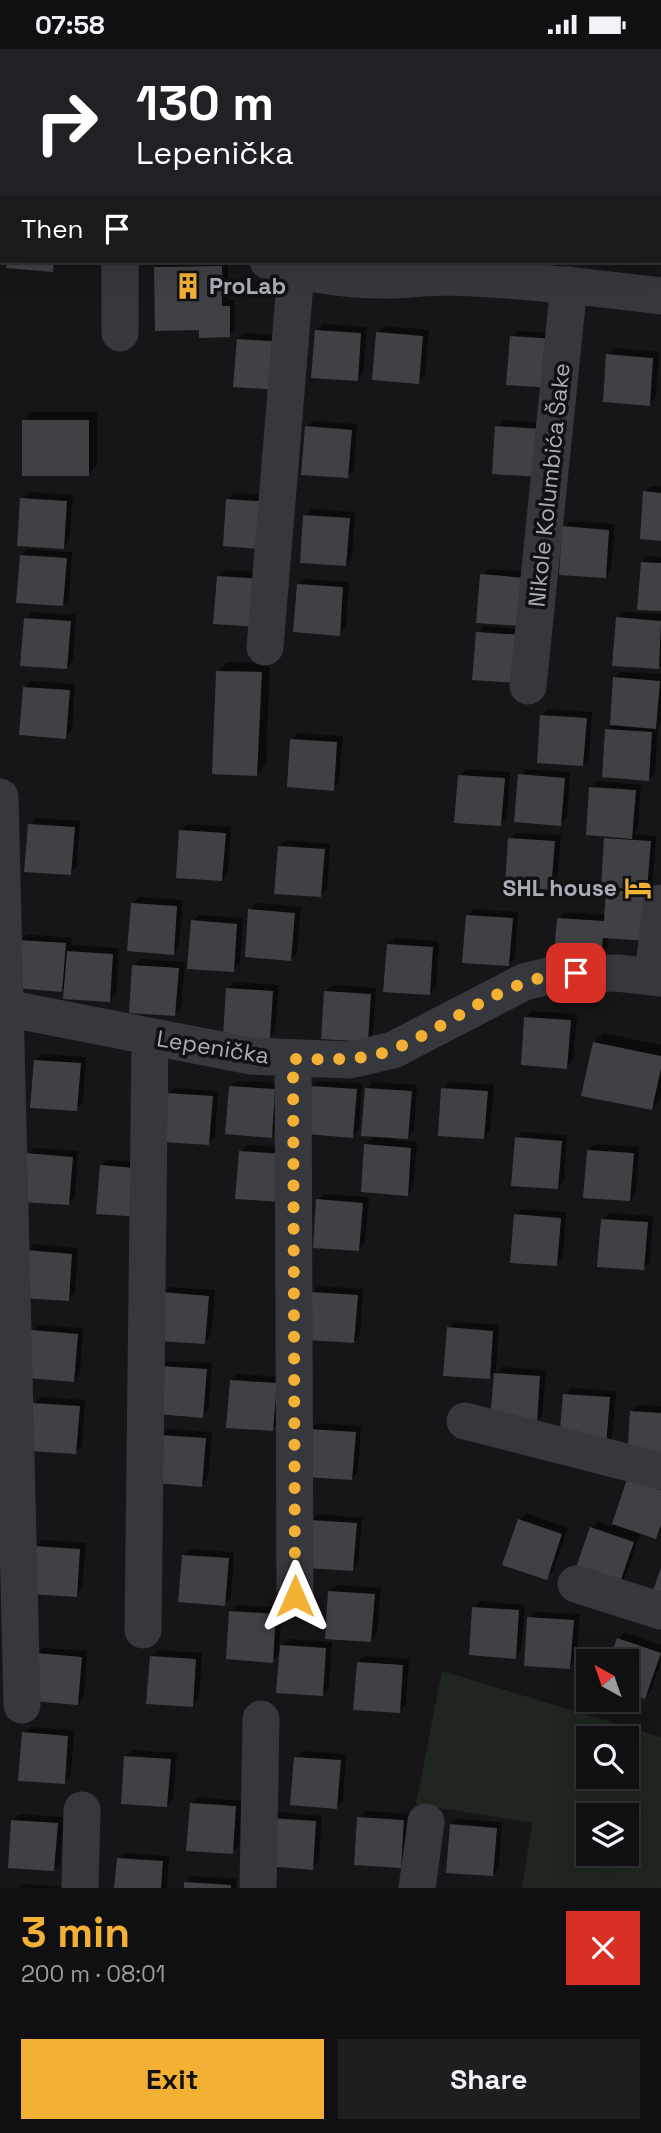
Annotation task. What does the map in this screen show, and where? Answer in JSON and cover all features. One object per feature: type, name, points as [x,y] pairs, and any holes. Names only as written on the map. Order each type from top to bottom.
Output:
[{"type":"street","points":[[120,263],[120,333]]},
{"type":"street","points":[[265,647],[282,266],[336,279],[396,280],[444,277],[542,281],[661,296]]},
{"type":"street","name":"Nikole Kolumbića Šake","points":[[528,685],[569,285]]},
{"type":"street","points":[[0,797],[2,1008],[22,1705]]},
{"type":"street","points":[[657,978],[661,903]]},
{"type":"street","name":"Lepenička","points":[[2,1008],[251,1056],[350,1060],[393,1050],[524,982],[556,974],[617,973],[657,978]]},
{"type":"street","points":[[143,1630],[150,1037]]},
{"type":"street","points":[[293,1059],[295,1596]]},
{"type":"street","points":[[466,1420],[661,1471]]},
{"type":"street","points":[[576,1584],[661,1611]]},
{"type":"street","points":[[258,1888],[261,1719]]},
{"type":"street","points":[[80,1888],[82,1811]]},
{"type":"street","points":[[417,1888],[426,1822]]},
{"type":"shaded area","points":[[442,1671],[624,1726],[576,1726],[576,1789],[639,1789],[639,1730],[661,1737],[661,1888],[522,1888],[532,1823],[416,1804]]},
{"type":"building","points":[[7,263],[54,263],[53,272],[6,268]]},
{"type":"building","name":"ProLab","points":[[222,266],[222,306],[230,306],[230,337],[199,338],[199,330],[155,331],[154,267]]},
{"type":"building","points":[[315,330],[361,333],[358,381],[311,378]]},
{"type":"building","points":[[376,332],[423,336],[419,384],[372,380]]},
{"type":"building","points":[[510,336],[557,339],[553,388],[506,385]]},
{"type":"building","points":[[237,339],[283,342],[280,390],[233,387]]},
{"type":"building","points":[[606,354],[653,358],[650,406],[603,402]]},
{"type":"building","points":[[22,420],[89,420],[89,476],[22,476]]},
{"type":"building","points":[[305,426],[352,430],[348,478],[301,475]]},
{"type":"building","points":[[495,426],[542,429],[539,477],[492,474]]},
{"type":"building","points":[[643,491],[661,493],[661,541],[640,539]]},
{"type":"building","points":[[20,498],[67,501],[64,549],[17,546]]},
{"type":"building","points":[[226,499],[273,502],[270,550],[223,546]]},
{"type":"building","points":[[303,515],[350,518],[346,566],[300,563]]},
{"type":"building","points":[[562,526],[609,530],[606,578],[559,575]]},
{"type":"building","points":[[20,555],[67,558],[63,606],[16,603]]},
{"type":"building","points":[[641,562],[661,563],[661,611],[637,610]]},
{"type":"building","points":[[480,574],[526,578],[523,626],[476,623]]},
{"type":"building","points":[[217,576],[263,579],[260,627],[213,624]]},
{"type":"building","points":[[297,584],[343,587],[340,636],[293,632]]},
{"type":"building","points":[[616,617],[661,621],[659,669],[612,666]]},
{"type":"building","points":[[24,618],[71,621],[67,669],[20,666]]},
{"type":"building","points":[[476,632],[523,635],[519,683],[472,680]]},
{"type":"building","points":[[216,671],[262,672],[257,776],[212,774]]},
{"type":"building","points":[[613,677],[660,681],[656,729],[610,725]]},
{"type":"building","points":[[23,687],[70,690],[66,739],[19,735]]},
{"type":"building","points":[[540,715],[587,718],[583,766],[537,763]]},
{"type":"building","points":[[605,729],[652,732],[649,781],[602,777]]},
{"type":"building","points":[[290,739],[337,742],[334,791],[287,787]]},
{"type":"building","points":[[518,774],[565,778],[561,826],[514,822]]},
{"type":"building","points":[[458,775],[505,778],[501,826],[454,823]]},
{"type":"building","points":[[589,787],[636,790],[632,839],[586,835]]},
{"type":"building","points":[[28,824],[75,827],[71,875],[24,872]]},
{"type":"building","points":[[179,830],[226,833],[222,881],[176,878]]},
{"type":"building","points":[[508,838],[555,841],[551,890],[505,886]]},
{"type":"building","points":[[604,838],[651,841],[647,890],[601,887]]},
{"type":"building","points":[[278,846],[325,849],[321,897],[274,894]]},
{"type":"building","points":[[606,890],[653,893],[649,941],[603,938],[600,969],[553,966],[557,918],[604,921]]},
{"type":"building","points":[[131,903],[177,906],[174,955],[127,951]]},
{"type":"building","points":[[248,909],[295,913],[291,961],[245,957]]},
{"type":"building","points":[[466,915],[513,918],[509,966],[462,963]]},
{"type":"building","points":[[191,920],[237,924],[234,972],[187,969]]},
{"type":"building","points":[[19,940],[66,943],[62,992],[15,988]]},
{"type":"building","points":[[387,944],[433,947],[430,995],[383,992]]},
{"type":"building","points":[[67,951],[113,954],[110,1002],[63,999]]},
{"type":"building","points":[[132,965],[179,968],[175,1016],[129,1013]]},
{"type":"building","points":[[226,988],[273,991],[270,1039],[223,1036]]},
{"type":"building","points":[[324,991],[371,994],[368,1042],[321,1039]]},
{"type":"building","points":[[524,1017],[571,1020],[567,1069],[521,1065]]},
{"type":"building","points":[[593,1042],[661,1056],[652,1110],[581,1096]]},
{"type":"building","points":[[34,1060],[81,1063],[77,1111],[30,1108]]},
{"type":"building","points":[[229,1086],[275,1089],[272,1138],[225,1134]]},
{"type":"building","points":[[310,1086],[357,1089],[353,1138],[307,1134]]},
{"type":"building","points":[[365,1088],[412,1091],[408,1139],[361,1136]]},
{"type":"building","points":[[441,1088],[488,1091],[484,1139],[438,1136]]},
{"type":"building","points":[[166,1093],[213,1096],[209,1145],[163,1142]]},
{"type":"building","points":[[515,1137],[562,1141],[558,1189],[511,1186]]},
{"type":"building","points":[[364,1144],[411,1148],[408,1196],[361,1192]]},
{"type":"building","points":[[587,1150],[634,1153],[630,1201],[583,1198]]},
{"type":"building","points":[[239,1151],[286,1154],[282,1202],[235,1199]]},
{"type":"building","points":[[26,1153],[73,1157],[69,1205],[22,1202]]},
{"type":"building","points":[[100,1165],[146,1169],[143,1217],[96,1214]]},
{"type":"building","points":[[316,1199],[363,1203],[359,1251],[313,1248]]},
{"type":"building","points":[[514,1214],[561,1218],[557,1266],[510,1263]]},
{"type":"building","points":[[601,1219],[648,1222],[644,1270],[597,1267]]},
{"type":"building","points":[[26,1250],[72,1254],[69,1301],[22,1298]]},
{"type":"building","points":[[162,1292],[209,1296],[205,1344],[159,1341]]},
{"type":"building","points":[[311,1292],[358,1295],[354,1343],[307,1340]]},
{"type":"building","points":[[447,1327],[493,1331],[490,1379],[443,1376]]},
{"type":"building","points":[[31,1330],[78,1334],[74,1382],[27,1378]]},
{"type":"building","points":[[160,1366],[207,1369],[203,1418],[157,1414]]},
{"type":"building","points":[[494,1373],[540,1376],[537,1424],[490,1421]]},
{"type":"building","points":[[230,1380],[277,1383],[273,1431],[226,1428]]},
{"type":"building","points":[[563,1394],[610,1397],[606,1446],[559,1442]]},
{"type":"building","points":[[33,1403],[80,1406],[76,1454],[29,1451]]},
{"type":"building","points":[[630,1411],[661,1413],[661,1461],[627,1459]]},
{"type":"building","points":[[309,1429],[356,1432],[352,1480],[305,1477]]},
{"type":"building","points":[[159,1435],[206,1438],[202,1487],[156,1483]]},
{"type":"building","points":[[627,1479],[661,1490],[661,1525],[656,1539],[612,1524]]},
{"type":"building","points":[[518,1519],[562,1534],[547,1580],[502,1565]]},
{"type":"building","points":[[310,1520],[357,1523],[353,1571],[306,1568]]},
{"type":"building","points":[[590,1527],[634,1542],[618,1588],[574,1573]]},
{"type":"building","points":[[33,1546],[80,1549],[77,1597],[30,1594]]},
{"type":"building","points":[[182,1555],[229,1558],[225,1606],[178,1602]]},
{"type":"building","points":[[661,1568],[661,1600],[651,1596]]},
{"type":"building","points":[[328,1591],[375,1594],[371,1642],[325,1639]]},
{"type":"building","points":[[472,1607],[519,1610],[516,1659],[469,1655]]},
{"type":"building","points":[[229,1611],[276,1614],[273,1663],[226,1659]]},
{"type":"building","points":[[527,1617],[574,1620],[570,1669],[524,1666]]},
{"type":"building","points":[[617,1638],[661,1653],[645,1699],[639,1697],[639,1649],[613,1649]]},
{"type":"building","points":[[280,1645],[326,1648],[323,1696],[276,1693]]},
{"type":"building","points":[[35,1653],[82,1657],[78,1705],[31,1701]]},
{"type":"building","points":[[150,1656],[196,1659],[193,1707],[146,1704]]},
{"type":"building","points":[[357,1662],[403,1665],[400,1713],[353,1710]]},
{"type":"building","points":[[22,1732],[68,1736],[65,1784],[18,1781]]},
{"type":"building","points":[[124,1756],[171,1759],[167,1807],[121,1804]]},
{"type":"building","points":[[294,1757],[341,1760],[337,1809],[290,1805]]},
{"type":"building","points":[[190,1803],[236,1806],[233,1854],[186,1851]]},
{"type":"building","points":[[357,1817],[404,1820],[401,1868],[354,1865]]},
{"type":"building","points":[[270,1818],[316,1821],[313,1870],[266,1866]]},
{"type":"building","points":[[11,1820],[58,1823],[54,1871],[8,1868]]},
{"type":"building","points":[[450,1824],[497,1828],[493,1876],[446,1873]]},
{"type":"building","points":[[117,1858],[163,1861],[161,1888],[114,1888]]},
{"type":"building","points":[[184,1882],[231,1885],[231,1888],[184,1888]]},
{"type":"place","name":"ProLab","points":[[188,286]]},
{"type":"place","name":"SHL house","points":[[638,888]]},
{"type":"route","points":[[295,1596],[293,1059],[350,1060],[393,1050],[524,982],[556,974],[576,973]]}]
